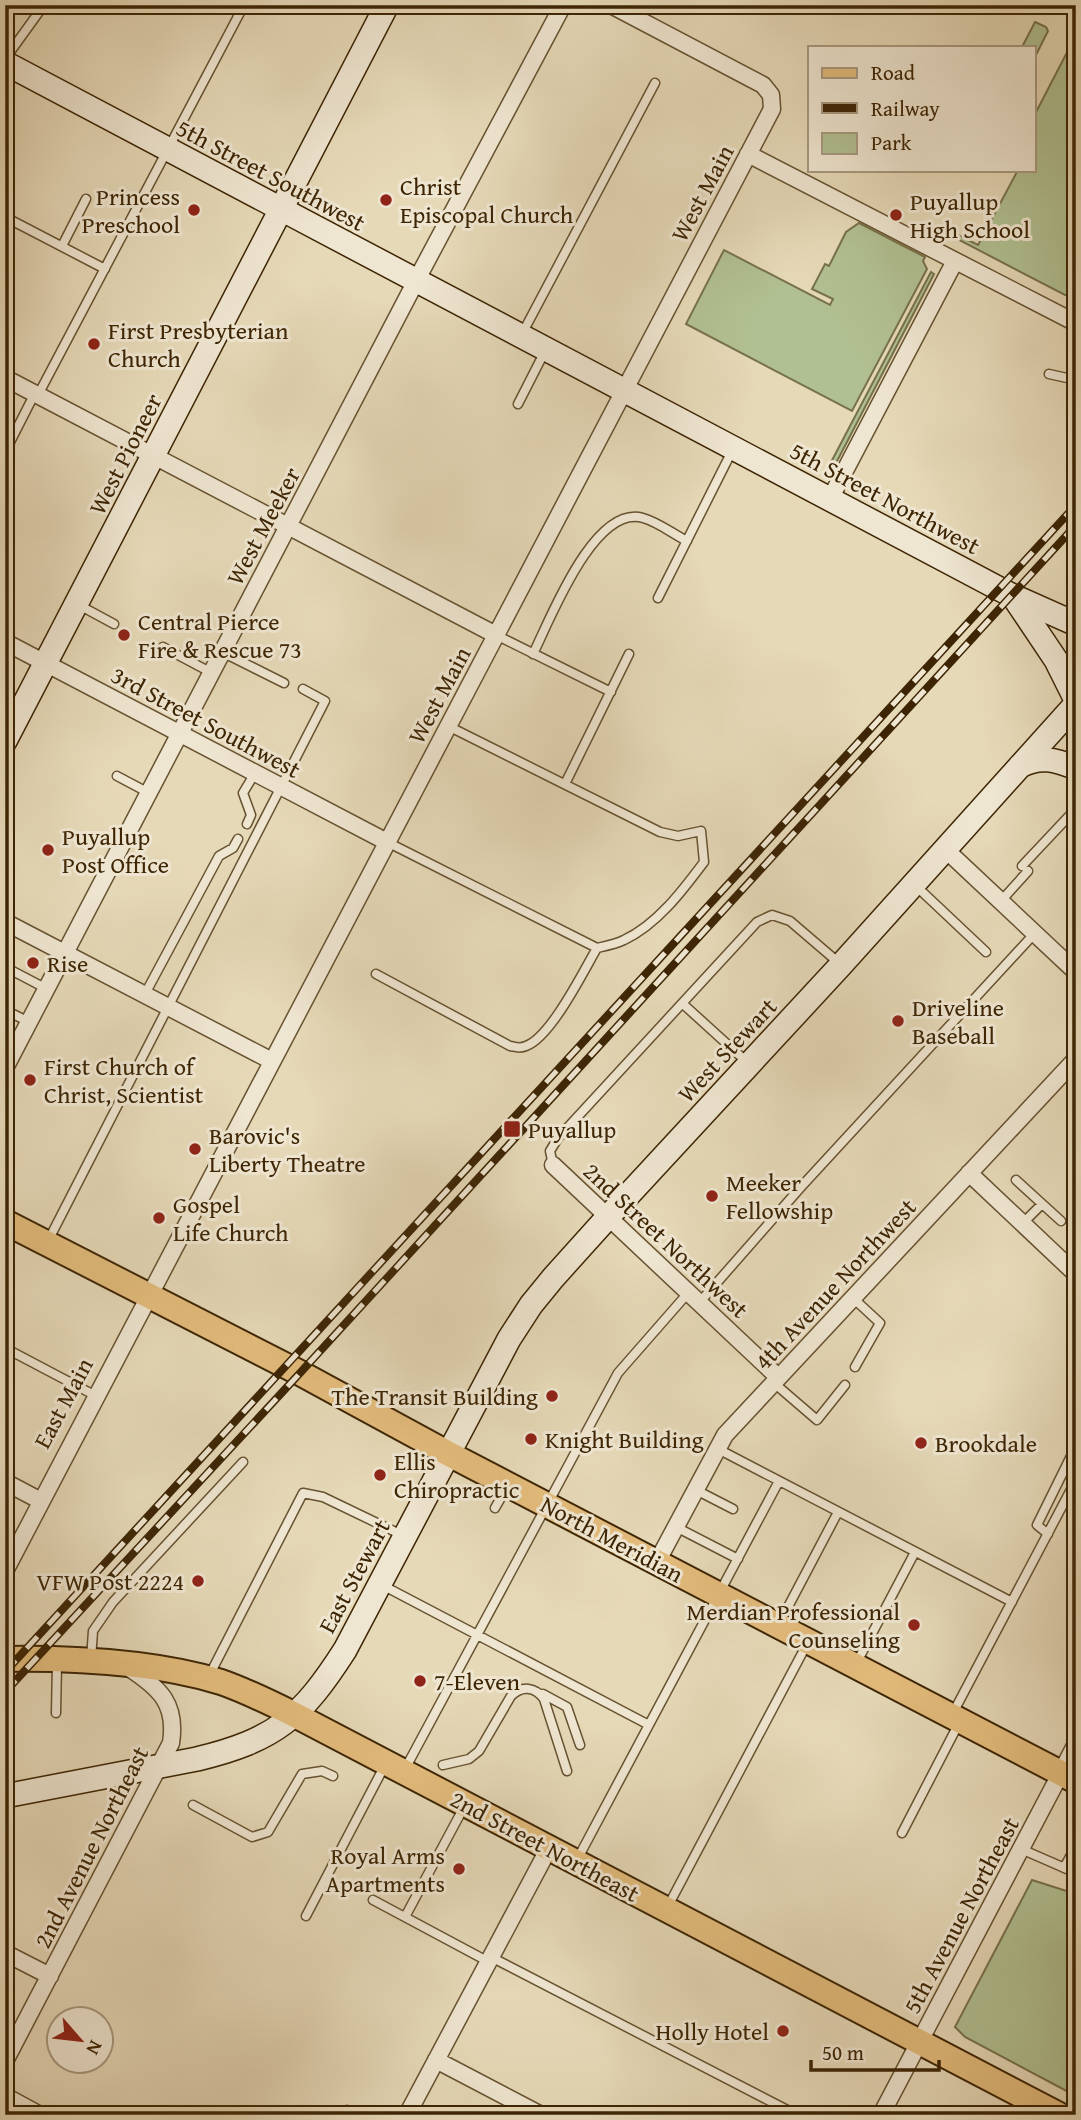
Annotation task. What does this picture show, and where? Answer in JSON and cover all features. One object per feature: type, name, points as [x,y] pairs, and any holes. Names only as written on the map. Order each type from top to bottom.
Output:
[{"type":"main road","name":"West Pioneer","points":[[5,741],[387,5]]},
{"type":"main road","name":"5th Street Southwest","points":[[5,61],[624,390]]},
{"type":"main road","name":"5th Street Northwest","points":[[624,390],[1013,596],[1056,660],[1076,702]]},
{"type":"main road","points":[[1013,596],[1076,624]]},
{"type":"main road","name":"West Stewart","points":[[449,1454],[518,1323],[553,1279],[607,1217],[841,965],[1076,702]]},
{"type":"main road","points":[[1020,766],[1037,759],[1049,759],[1076,768]]},
{"type":"main road","name":"North Meridian","points":[[5,1222],[300,1373],[449,1454],[1068,1777]]},
{"type":"main road","name":"East Stewart","points":[[295,1715],[319,1690],[331,1672],[449,1454]]},
{"type":"main road","name":"2nd Street Northeast","points":[[5,1659],[156,1667],[242,1690],[395,1767],[1059,2115]]},
{"type":"main road","points":[[5,1796],[200,1758],[263,1737],[295,1715]]},
{"type":"street","name":"West Meeker","points":[[5,1068],[416,281],[564,5]]},
{"type":"street","name":"West Main","points":[[148,1297],[769,113],[772,99],[769,90],[763,85],[611,5]]},
{"type":"street","points":[[748,154],[1076,323]]},
{"type":"street","points":[[830,499],[955,261]]},
{"type":"street","points":[[5,377],[496,635]]},
{"type":"street","name":"3rd Street Southwest","points":[[5,642],[387,842]]},
{"type":"street","points":[[945,849],[1076,972]]},
{"type":"street","points":[[5,922],[272,1061]]},
{"type":"street","name":"4th Avenue Northwest","points":[[657,1562],[725,1435],[1076,1059]]},
{"type":"street","name":"2nd Street Northwest","points":[[553,1165],[776,1380]]},
{"type":"street","points":[[969,1173],[1076,1274]]},
{"type":"street","name":"East Main","points":[[5,1571],[148,1297]]},
{"type":"street","points":[[5,1482],[41,1501]]},
{"type":"street","name":"2nd Avenue Northeast","points":[[5,2061],[171,1743],[173,1730],[169,1707],[158,1687],[124,1664]]},
{"type":"street","name":"5th Avenue Northeast","points":[[881,2115],[1021,1849],[1068,1777],[1076,1744]]},
{"type":"street","points":[[407,2115],[549,1848]]},
{"type":"street","points":[[5,1953],[50,1976]]},
{"type":"street","points":[[436,2060],[541,2115]]},
{"type":"street","points":[[5,2096],[40,2115]]},
{"type":"lane","points":[[5,61],[44,5]]},
{"type":"lane","points":[[5,452],[169,150],[244,5]]},
{"type":"lane","points":[[521,336],[655,83]]},
{"type":"lane","points":[[62,246],[86,199]]},
{"type":"lane","points":[[5,217],[105,269]]},
{"type":"lane","points":[[518,404],[546,349]]},
{"type":"lane","points":[[1049,374],[1076,380]]},
{"type":"lane","points":[[658,598],[734,448]]},
{"type":"lane","points":[[533,654],[582,557],[601,535],[622,518],[643,517],[687,541]]},
{"type":"lane","points":[[77,604],[114,624]]},
{"type":"lane","points":[[496,635],[611,692]]},
{"type":"lane","points":[[163,647],[212,673]]},
{"type":"lane","points":[[222,652],[284,683]]},
{"type":"lane","points":[[565,784],[629,654]]},
{"type":"lane","points":[[46,1243],[325,701],[303,689]]},
{"type":"lane","points":[[387,842],[597,948],[622,941],[644,929],[704,862],[701,831],[678,836],[660,832],[448,726]]},
{"type":"lane","points":[[247,824],[251,815],[243,793],[255,773]]},
{"type":"lane","points":[[117,776],[149,793]]},
{"type":"lane","points":[[1001,901],[1070,815],[1076,813]]},
{"type":"lane","points":[[145,995],[219,856],[233,848],[239,839]]},
{"type":"lane","points":[[914,884],[986,952]]},
{"type":"lane","points":[[553,1165],[550,1151],[558,1138],[757,922],[772,915],[783,918],[797,926],[841,965]]},
{"type":"lane","points":[[306,1916],[477,1635],[618,1373],[800,1188],[1034,934]]},
{"type":"lane","points":[[376,974],[510,1046],[521,1048],[534,1042],[550,1026],[597,948]]},
{"type":"lane","points":[[5,967],[47,989]]},
{"type":"lane","points":[[683,1004],[749,1064]]},
{"type":"lane","points":[[5,1010],[29,1022]]},
{"type":"lane","points":[[1016,1180],[1061,1221]]},
{"type":"lane","points":[[1022,1224],[1042,1204]]},
{"type":"lane","points":[[853,1298],[880,1323],[855,1367]]},
{"type":"lane","points":[[5,1348],[96,1396]]},
{"type":"lane","points":[[776,1380],[817,1420],[845,1385]]},
{"type":"lane","points":[[1048,1534],[1037,1525],[1076,1446]]},
{"type":"lane","points":[[718,1449],[1012,1602]]},
{"type":"lane","points":[[90,1662],[93,1631],[113,1602],[243,1462]]},
{"type":"lane","points":[[902,1833],[1012,1602],[1076,1480]]},
{"type":"lane","points":[[576,1862],[779,1481]]},
{"type":"lane","points":[[495,1508],[508,1485]]},
{"type":"lane","points":[[696,1490],[733,1509]]},
{"type":"lane","points":[[208,1679],[303,1493],[323,1497],[405,1537]]},
{"type":"lane","points":[[778,1626],[838,1512]]},
{"type":"lane","points":[[676,1527],[738,1559]]},
{"type":"lane","points":[[855,1665],[915,1552]]},
{"type":"lane","points":[[380,1584],[649,1725]]},
{"type":"lane","points":[[667,1909],[809,1642]]},
{"type":"lane","points":[[56,1713],[58,1661]]},
{"type":"lane","points":[[443,1765],[469,1759],[479,1751],[506,1703],[516,1691],[525,1688],[567,1707],[580,1745]]},
{"type":"lane","points":[[537,1692],[546,1704],[567,1771]]},
{"type":"lane","points":[[193,1805],[252,1837],[268,1832],[302,1774],[322,1771],[333,1776]]},
{"type":"lane","points":[[405,1917],[465,1804]]},
{"type":"lane","points":[[1064,1868],[1076,1846]]},
{"type":"lane","points":[[1021,1849],[1076,1874]]},
{"type":"lane","points":[[373,1900],[797,2115]]},
{"type":"lane","points":[[345,2115],[347,2110],[357,2115]]},
{"type":"green space","points":[[1035,22],[1046,27],[1048,31],[1036,55],[1036,46],[1023,46]]},
{"type":"green space","points":[[1076,35],[1076,292],[1073,295],[1065,295],[940,230],[942,227],[978,245],[1017,172],[1036,172],[1036,112]]},
{"type":"green space","points":[[859,223],[925,257],[923,261],[927,269],[852,411],[686,324],[724,250],[830,305],[833,299],[812,289],[825,264],[829,266],[846,232]]},
{"type":"green space","points":[[931,272],[934,274],[835,465],[829,466]]},
{"type":"green space","points":[[1032,1880],[1076,1894],[1076,2096],[965,2037],[955,2027]]},
{"type":"railway","points":[[5,1672],[1076,505]]},
{"type":"railway","points":[[5,1692],[1076,525]]},
{"type":"place","name":"Christ Episcopal Church","points":[[386,200]]},
{"type":"place","name":"Princess Preschool","points":[[194,210]]},
{"type":"place","name":"Puyallup High School","points":[[896,215]]},
{"type":"place","name":"First Presbyterian Church","points":[[94,344]]},
{"type":"place","name":"Central Pierce Fire & Rescue 73","points":[[124,635]]},
{"type":"place","name":"Puyallup Post Office","points":[[48,850]]},
{"type":"place","name":"Rise","points":[[33,963]]},
{"type":"place","name":"Driveline Baseball","points":[[898,1021]]},
{"type":"place","name":"First Church of Christ, Scientist","points":[[30,1080]]},
{"type":"place","name":"Puyallup","points":[[512,1129]]},
{"type":"place","name":"Barovic's Liberty Theatre","points":[[195,1149]]},
{"type":"place","name":"Meeker Fellowship","points":[[712,1196]]},
{"type":"place","name":"Gospel Life Church","points":[[159,1218]]},
{"type":"place","name":"The Transit Building","points":[[552,1396]]},
{"type":"place","name":"Knight Building","points":[[531,1439]]},
{"type":"place","name":"Brookdale","points":[[921,1443]]},
{"type":"place","name":"Ellis Chiropractic","points":[[380,1475]]},
{"type":"place","name":"VFW Post 2224","points":[[198,1581]]},
{"type":"place","name":"Merdian Professional Counseling","points":[[914,1625]]},
{"type":"place","name":"7-Eleven","points":[[420,1681]]},
{"type":"place","name":"Royal Arms Apartments","points":[[459,1869]]},
{"type":"place","name":"Holly Hotel","points":[[783,2031]]}]
